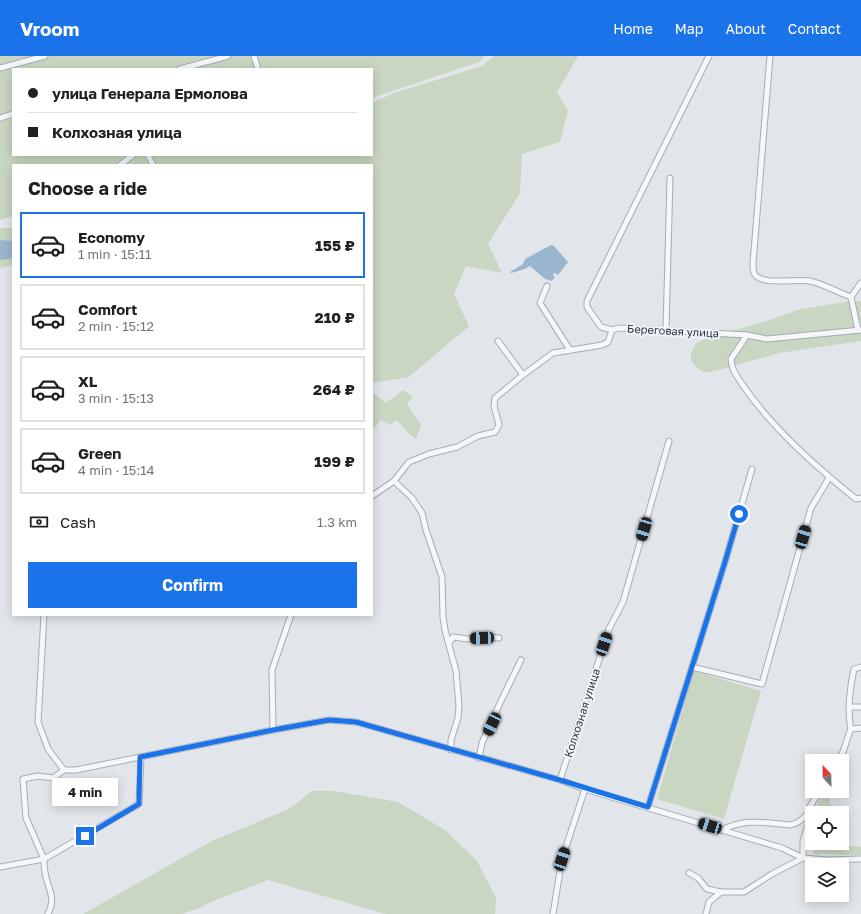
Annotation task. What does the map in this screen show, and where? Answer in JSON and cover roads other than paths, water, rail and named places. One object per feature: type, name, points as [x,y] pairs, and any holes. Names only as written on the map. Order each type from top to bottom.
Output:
[{"type":"street","points":[[0,68],[45,56]]},
{"type":"street","points":[[184,68],[228,56]]},
{"type":"street","points":[[254,56],[258,68]]},
{"type":"street","points":[[612,330],[601,326],[588,307],[587,301],[710,56]]},
{"type":"street","points":[[770,56],[753,264],[754,272],[757,277],[764,280],[791,282],[810,281],[851,297],[861,282]]},
{"type":"street","points":[[0,118],[12,114]]},
{"type":"street","points":[[121,164],[132,156]]},
{"type":"street","points":[[666,330],[670,178]]},
{"type":"street","points":[[547,286],[540,303],[570,350]]},
{"type":"street","name":"Береговая улица","points":[[523,375],[553,353],[602,345],[608,342],[612,330],[619,328],[747,335],[767,339],[860,330],[851,297]]},
{"type":"street","points":[[747,335],[730,359],[730,364],[755,403],[829,478],[856,499],[861,498]]},
{"type":"street","points":[[373,495],[394,481],[409,462],[429,454],[457,447],[478,436],[495,432],[498,425],[494,406],[495,398],[523,375],[498,341]]},
{"type":"street","name":"Колхозная улица","points":[[560,780],[609,629],[623,602],[669,441]]},
{"type":"street","points":[[648,807],[725,562],[752,469]]},
{"type":"street","points":[[692,667],[762,684],[811,508],[829,478]]},
{"type":"street","points":[[394,481],[412,498],[422,513],[428,537],[442,577],[443,617],[456,671],[459,706],[458,718],[451,740],[451,750]]},
{"type":"street","points":[[44,616],[41,643],[38,722],[48,749],[64,770]]},
{"type":"street","points":[[273,730],[272,670],[291,616]]},
{"type":"street","points":[[449,643],[453,637],[468,639],[489,637],[498,638]]},
{"type":"street","points":[[479,758],[482,743],[521,660]]},
{"type":"street","points":[[843,754],[845,744],[851,729],[851,682],[854,669],[861,667]]},
{"type":"street","points":[[850,707],[861,707]]},
{"type":"street","points":[[48,914],[50,910],[52,893],[45,873],[44,859],[26,818],[23,779],[38,776],[53,778],[64,770],[76,770],[329,720],[356,722],[560,780],[585,789],[782,848],[803,858],[827,860],[861,858]]},
{"type":"street","points":[[851,729],[861,728]]},
{"type":"street","points":[[0,867],[44,859],[139,804],[140,757]]},
{"type":"street","points":[[552,914],[562,859],[585,789]]},
{"type":"street","points":[[723,830],[737,824],[750,822],[790,825],[796,824],[805,817]]},
{"type":"street","points":[[803,858],[802,850],[805,835]]},
{"type":"street","points":[[689,873],[698,878],[708,889],[721,892],[744,892],[772,874],[803,858]]},
{"type":"street","points":[[706,914],[709,902],[721,892]]},
{"type":"water","points":[[0,240],[12,241],[12,258],[0,260]]},
{"type":"water","points":[[551,245],[554,246],[568,262],[558,275],[554,273],[553,275],[555,277],[552,281],[545,279],[530,266],[525,269],[510,272],[523,264],[525,259]]}]
